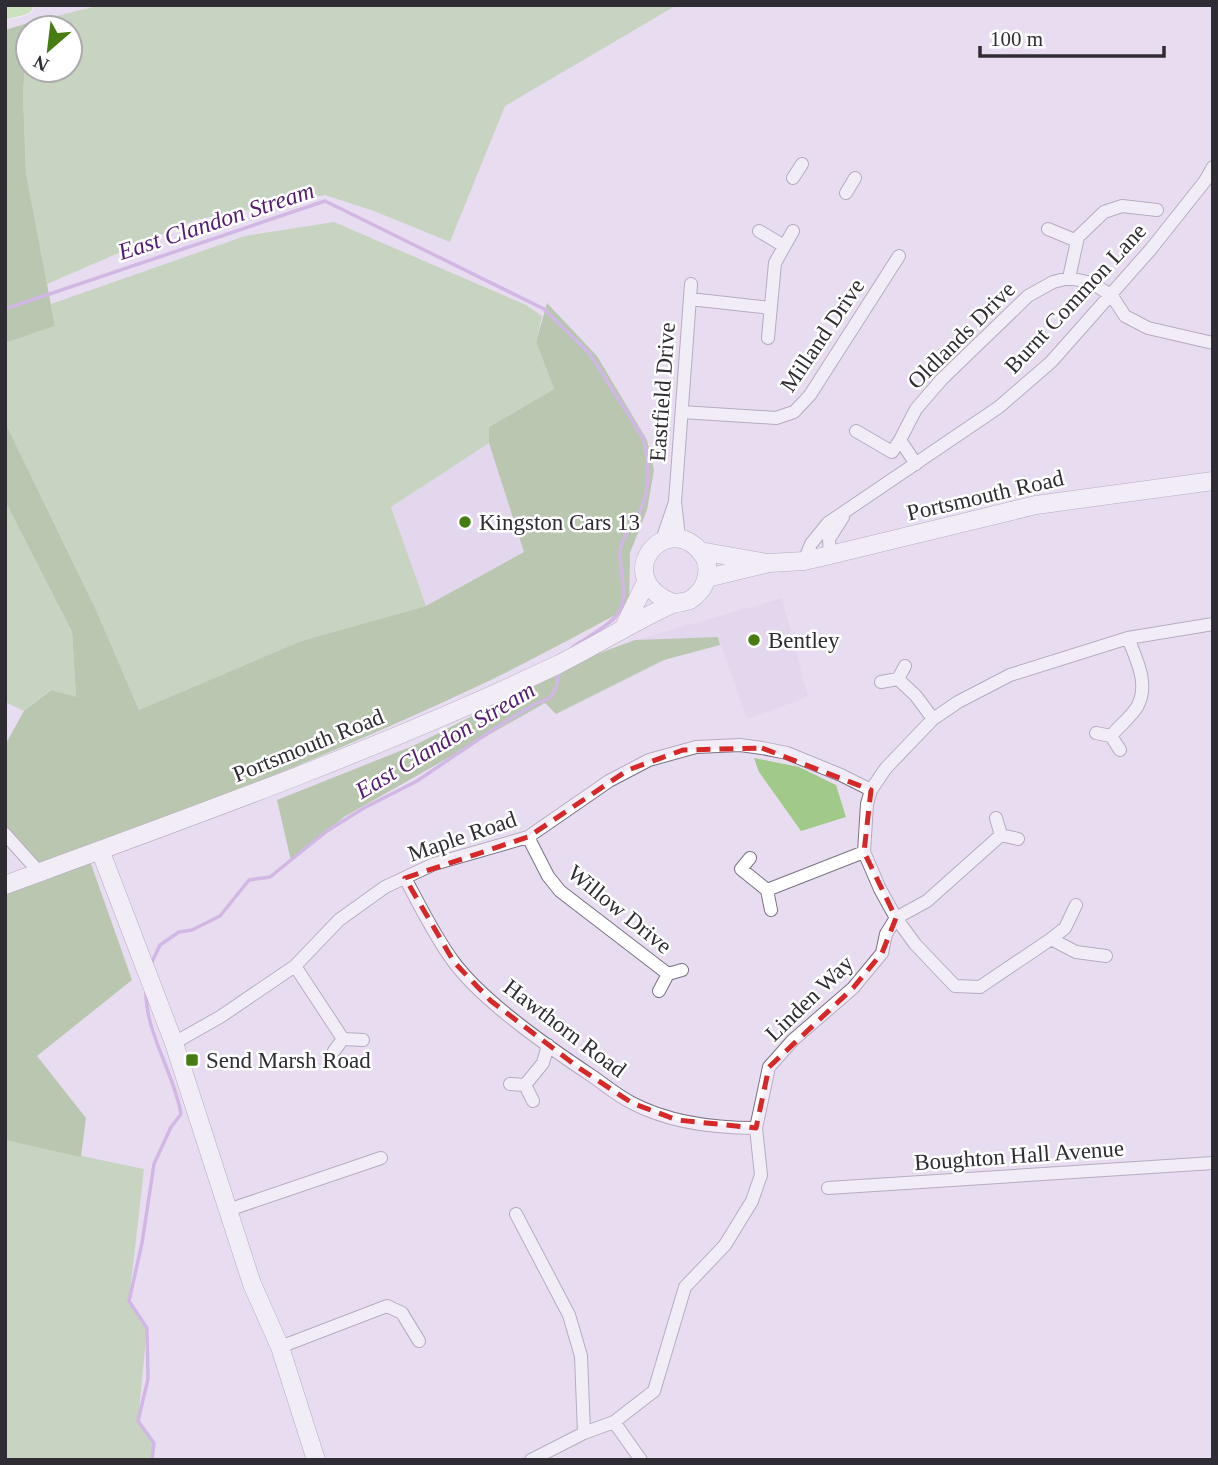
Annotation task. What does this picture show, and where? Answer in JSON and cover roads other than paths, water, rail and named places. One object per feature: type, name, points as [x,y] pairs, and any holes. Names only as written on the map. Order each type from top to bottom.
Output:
[{"type":"highway","points":[[5,10],[24,5]]},
{"type":"main road","name":"Portsmouth Road","points":[[5,885],[423,726],[553,667],[673,603],[692,598],[703,587],[706,578],[769,563],[804,561],[1036,505],[1213,481]]},
{"type":"main road","name":"Portsmouth Road","points":[[671,539],[694,545],[700,551],[769,563]]},
{"type":"main road","points":[[671,539],[652,547],[646,556],[644,567],[646,582],[657,596],[673,603]]},
{"type":"main road","points":[[700,551],[706,559],[706,578]]},
{"type":"main road","points":[[622,632],[646,582]]},
{"type":"main road","points":[[100,850],[174,1043],[260,1305],[280,1347],[316,1460]]},
{"type":"street","points":[[793,178],[802,164]]},
{"type":"street","name":"Burnt Common Lane","points":[[804,561],[819,531],[839,514],[848,511],[999,407],[1051,362],[1112,296],[1205,181],[1213,167]]},
{"type":"street","points":[[846,193],[855,178]]},
{"type":"street","points":[[1157,210],[1122,206],[1104,212],[1078,237],[1069,278],[1092,283],[1112,296],[1125,316],[1148,328],[1213,343]]},
{"type":"street","points":[[1048,229],[1077,241]]},
{"type":"street","points":[[759,231],[784,246]]},
{"type":"street","points":[[768,338],[775,263],[793,231]]},
{"type":"street","name":"Milland Drive","points":[[682,412],[776,418],[794,412],[810,395],[899,256]]},
{"type":"street","name":"Oldlands Drive","points":[[900,440],[916,409],[992,330],[1034,292],[1053,282],[1069,278]]},
{"type":"street","name":"Eastfield Drive","points":[[671,539],[691,284]]},
{"type":"street","points":[[690,299],[770,308]]},
{"type":"street","points":[[856,431],[892,452],[900,440],[916,464]]},
{"type":"street","name":"Burnt Common Lane","points":[[830,555],[829,539],[848,511]]},
{"type":"street","points":[[1076,905],[1065,928],[980,987],[955,986],[915,944],[896,918],[864,852],[871,790],[886,768],[933,719],[958,702],[1010,675],[1128,638],[1213,624]]},
{"type":"street","points":[[1111,736],[1138,706],[1142,686],[1142,669],[1128,638]]},
{"type":"street","points":[[898,679],[905,666]]},
{"type":"street","points":[[898,679],[916,696],[933,719]]},
{"type":"street","points":[[881,682],[898,679]]},
{"type":"street","points":[[1096,733],[1111,736],[1120,750]]},
{"type":"street","name":"Maple Road","points":[[174,1043],[220,1017],[295,966],[339,920],[385,887],[434,864],[528,837],[628,770],[669,753],[696,747],[740,745],[787,753],[871,790]]},
{"type":"street","points":[[996,818],[1001,835]]},
{"type":"street","points":[[5,834],[39,872]]},
{"type":"street","points":[[896,918],[927,901],[1001,835]]},
{"type":"street","points":[[1001,835],[1018,839]]},
{"type":"street","name":"Willow Drive","points":[[528,837],[559,891],[668,974]]},
{"type":"street","points":[[767,890],[864,852]]},
{"type":"street","points":[[750,858],[741,869],[767,890],[771,910]]},
{"type":"street","name":"Hawthorn Road","points":[[405,878],[454,962],[491,1001],[548,1045],[632,1103],[677,1120],[723,1128],[756,1128]]},
{"type":"street","name":"Linden Way","points":[[531,1460],[584,1433],[614,1422],[654,1391],[685,1287],[725,1245],[752,1201],[761,1175],[756,1128],[769,1067],[793,1040],[853,988],[882,953],[886,934],[896,918]]},
{"type":"street","points":[[1051,939],[1076,953],[1106,956]]},
{"type":"street","points":[[295,966],[343,1039]]},
{"type":"street","name":"Willow Drive","points":[[659,991],[668,974],[682,970]]},
{"type":"street","points":[[343,1039],[363,1040]]},
{"type":"street","points":[[334,1051],[343,1039]]},
{"type":"street","points":[[525,1086],[543,1063],[548,1045]]},
{"type":"street","points":[[510,1084],[525,1086]]},
{"type":"street","points":[[525,1086],[533,1101]]},
{"type":"street","points":[[228,1210],[381,1158]]},
{"type":"street","name":"Boughton Hall Avenue","points":[[828,1188],[1213,1163]]},
{"type":"street","points":[[516,1214],[569,1315],[582,1356],[584,1433]]},
{"type":"street","points":[[280,1347],[387,1306],[402,1312],[419,1340]]},
{"type":"street","points":[[614,1422],[641,1460]]},
{"type":"waterway","name":"East Clandon Stream","points":[[5,309],[325,201],[544,309],[590,354],[643,438],[648,468],[647,489],[642,508],[621,546],[623,596],[620,610],[606,625],[573,647]]},
{"type":"waterway","name":"East Clandon Stream","points":[[150,966],[160,945],[179,932],[192,930],[220,916],[249,880],[270,877],[327,831],[364,808],[417,781],[500,725],[550,698],[556,688],[559,671]]},
{"type":"waterway","name":"East Clandon Stream","points":[[146,990],[150,1022],[181,1114],[171,1127],[154,1164],[142,1243],[129,1301],[147,1328],[148,1379],[138,1421],[154,1443],[152,1460]]},
{"type":"place","name":"Kingston Cars 13","points":[[465,522]]},
{"type":"place","name":"Bentley","points":[[754,640]]},
{"type":"place","name":"Send Marsh Road","points":[[192,1060]]}]
